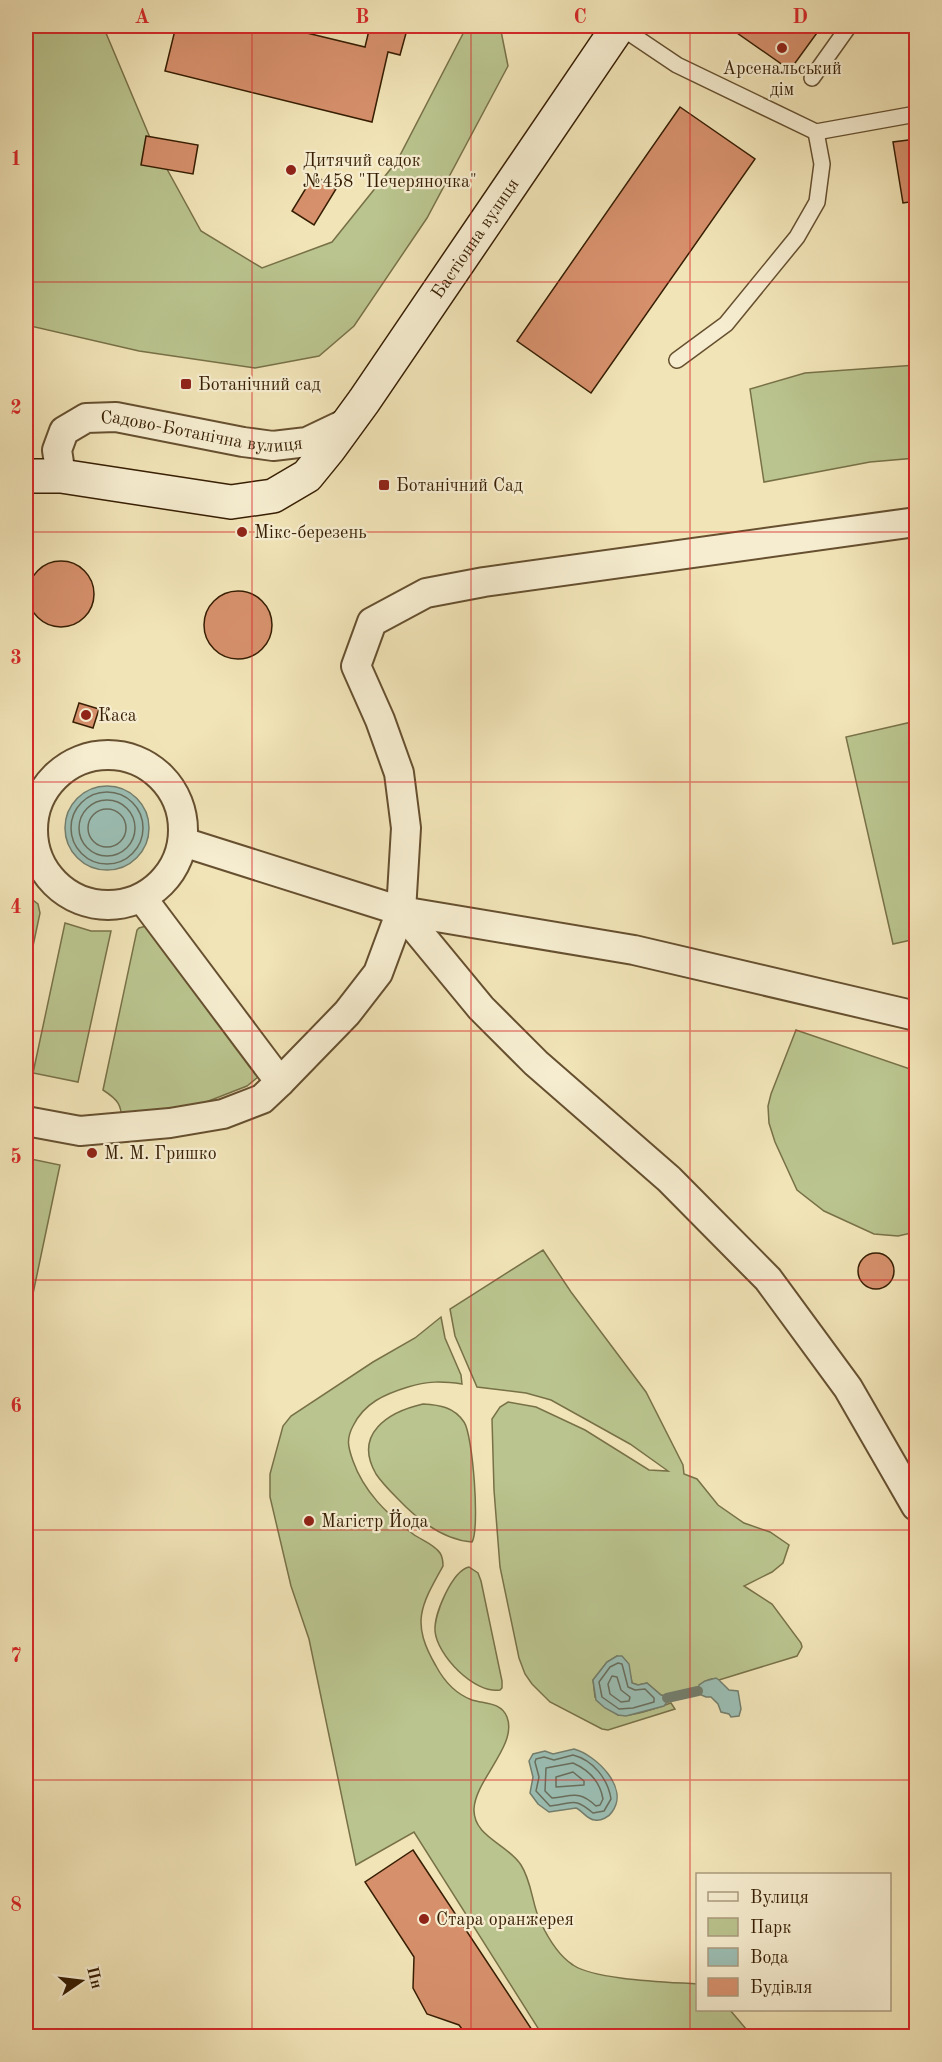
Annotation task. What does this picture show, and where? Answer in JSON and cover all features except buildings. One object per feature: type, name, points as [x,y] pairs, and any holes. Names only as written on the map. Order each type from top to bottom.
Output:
[{"type":"street","name":"Бастіонна вулиця","points":[[329,449],[619,26]]},
{"type":"street","name":"Садово-Ботанічна вулиця","points":[[61,476],[57,450],[64,431],[86,418],[116,417],[273,446],[307,442],[349,422]]},
{"type":"street","name":"Садово-Ботанічна вулиця","points":[[26,476],[61,476],[231,502],[273,496],[307,476],[329,449]]},
{"type":"street","points":[[26,1121],[80,1131],[170,1123],[223,1114],[262,1099],[347,1013],[378,973],[401,911],[406,828],[399,773],[380,720],[356,666],[372,622],[426,594],[484,582],[916,522]]},
{"type":"street","points":[[99,755],[124,756],[141,762],[157,772],[169,785],[181,812],[183,842],[170,874],[160,886],[142,898],[125,904],[108,906],[91,904],[35,877],[36,855],[29,819],[40,796],[55,776],[75,762],[99,755]]},
{"type":"street","points":[[183,842],[401,911],[634,950],[916,1016]]},
{"type":"street","points":[[142,898],[280,1082]]},
{"type":"street","points":[[401,911],[481,1008],[536,1063],[669,1179],[768,1279],[848,1388],[916,1506]]},
{"type":"lane","points":[[619,26],[677,65],[816,132],[916,114]]},
{"type":"lane","points":[[812,78],[849,26]]},
{"type":"lane","points":[[677,360],[726,324],[797,237],[817,202],[822,164],[816,132]]},
{"type":"green space","points":[[26,26],[103,26],[151,140],[201,231],[262,268],[332,242],[397,161],[467,26],[500,26],[508,66],[427,218],[354,326],[319,356],[255,368],[139,351],[26,325]]},
{"type":"green space","points":[[916,365],[916,458],[870,462],[764,482],[750,389],[805,373]]},
{"type":"green space","points":[[916,721],[916,939],[893,944],[846,737]]},
{"type":"green space","points":[[26,898],[38,904],[40,913],[26,979]]},
{"type":"green space","points":[[65,923],[91,931],[111,931],[78,1082],[33,1073]]},
{"type":"green space","points":[[146,926],[258,1072],[258,1077],[247,1086],[183,1111],[121,1123],[118,1103],[103,1090],[137,930]]},
{"type":"green space","points":[[796,1030],[916,1071],[916,1232],[898,1236],[874,1234],[824,1211],[797,1190],[775,1142],[769,1123],[768,1106]]},
{"type":"green space","points":[[26,1158],[60,1165],[26,1327]]},
{"type":"green space","points":[[543,1250],[571,1292],[646,1392],[683,1465],[684,1474],[697,1479],[718,1505],[744,1523],[770,1532],[789,1545],[783,1563],[772,1572],[744,1586],[772,1604],[801,1643],[802,1647],[797,1656],[719,1680],[710,1679],[694,1690],[665,1696],[647,1683],[638,1685],[632,1683],[631,1677],[617,1656],[607,1662],[593,1680],[595,1697],[618,1715],[638,1713],[671,1703],[675,1709],[608,1730],[550,1702],[532,1684],[519,1658],[500,1567],[494,1490],[492,1419],[500,1407],[508,1402],[536,1407],[585,1430],[649,1470],[668,1471],[630,1444],[551,1400],[526,1393],[477,1387],[455,1336],[450,1309]]},
{"type":"green space","points":[[441,1317],[445,1338],[461,1375],[462,1384],[441,1382],[422,1384],[383,1396],[363,1411],[349,1435],[348,1443],[363,1483],[377,1502],[403,1526],[434,1547],[443,1560],[443,1566],[424,1604],[421,1626],[428,1651],[439,1672],[461,1694],[472,1700],[497,1706],[507,1717],[509,1728],[507,1739],[476,1798],[475,1819],[485,1833],[508,1851],[521,1865],[546,1933],[563,1956],[573,1965],[583,1970],[615,1977],[696,1984],[696,2011],[731,2011],[752,2036],[543,2036],[414,1832],[356,1865],[309,1639],[291,1586],[270,1497],[270,1474],[283,1426],[291,1416],[373,1362],[415,1338]]},
{"type":"green space","points":[[423,1404],[441,1406],[451,1410],[464,1422],[467,1430],[473,1463],[475,1502],[472,1542],[441,1533],[423,1521],[383,1484],[370,1460],[369,1447],[378,1427],[398,1413]]},
{"type":"green space","points":[[469,1567],[478,1573],[481,1581],[502,1681],[500,1690],[490,1690],[479,1686],[458,1671],[437,1641],[435,1624],[445,1594],[456,1576]]},
{"type":"water","points":[[107,786],[123,789],[137,798],[146,812],[149,828],[146,844],[137,858],[123,867],[107,870],[91,867],[77,858],[68,844],[65,828],[68,812],[77,798],[91,789]]},
{"type":"water","points":[[617,1656],[622,1656],[629,1664],[632,1683],[638,1685],[647,1683],[665,1696],[668,1701],[664,1706],[626,1716],[618,1715],[596,1700],[593,1680],[607,1662]]},
{"type":"water","points":[[716,1678],[729,1690],[738,1691],[741,1709],[739,1716],[731,1717],[721,1712],[718,1704],[711,1697],[699,1694],[699,1685]]},
{"type":"water","points":[[574,1749],[592,1758],[614,1783],[617,1793],[616,1803],[611,1814],[605,1818],[592,1820],[576,1808],[549,1812],[538,1804],[530,1793],[533,1777],[529,1761],[533,1754],[545,1751],[553,1754]]},
{"type":"waterway","points":[[667,1698],[698,1691]]},
{"type":"place","name":"Арсенальський дім","points":[[782,48]]},
{"type":"place","name":"Дитячий садок №458 \"Печеряночка\"","points":[[291,170]]},
{"type":"place","name":"Ботанічний сад","points":[[186,384]]},
{"type":"place","name":"Ботанічний Сад","points":[[384,485]]},
{"type":"place","name":"Мікс-березень","points":[[242,532]]},
{"type":"place","name":"Каса","points":[[86,715]]},
{"type":"place","name":"М. М. Гришко","points":[[92,1153]]},
{"type":"place","name":"Магістр Йода","points":[[309,1521]]},
{"type":"place","name":"Стара оранжерея","points":[[424,1919]]}]
